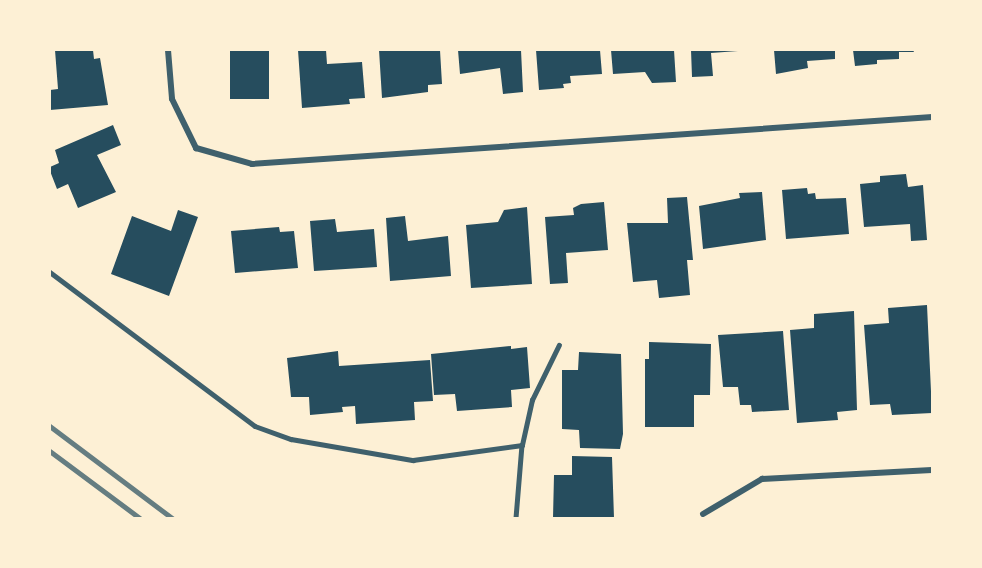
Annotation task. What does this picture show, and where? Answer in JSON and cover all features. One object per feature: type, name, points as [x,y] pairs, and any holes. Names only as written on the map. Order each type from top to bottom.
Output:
[{"type":"street","points":[[168,50],[172,99],[196,148],[252,164],[933,117]]},
{"type":"street","points":[[703,514],[762,479],[933,470]]},
{"type":"lane","points":[[50,272],[255,426],[291,439],[413,460],[522,445]]},
{"type":"lane","points":[[516,519],[522,445],[532,400],[559,345]]},
{"type":"building","points":[[55,50],[93,50],[94,59],[100,58],[108,105],[50,110],[50,90],[58,89]]},
{"type":"building","points":[[230,50],[269,50],[269,99],[230,99]]},
{"type":"building","points":[[298,50],[326,50],[327,64],[362,62],[365,98],[349,99],[350,104],[302,108]]},
{"type":"building","points":[[379,50],[440,50],[442,84],[428,85],[428,92],[382,98]]},
{"type":"building","points":[[458,50],[521,50],[523,92],[503,94],[500,68],[460,74]]},
{"type":"building","points":[[536,50],[600,50],[602,74],[570,76],[571,83],[563,84],[564,88],[539,90]]},
{"type":"building","points":[[611,50],[674,50],[676,82],[652,83],[645,72],[613,74]]},
{"type":"building","points":[[691,50],[738,51],[711,53],[713,76],[692,77]]},
{"type":"building","points":[[774,50],[835,50],[835,59],[807,61],[808,68],[776,74]]},
{"type":"building","points":[[853,50],[913,50],[914,52],[899,52],[899,59],[877,60],[877,64],[855,66]]},
{"type":"building","points":[[113,125],[121,145],[97,155],[116,192],[78,208],[68,184],[57,189],[50,171],[50,167],[59,163],[55,150]]},
{"type":"building","points":[[906,174],[908,187],[923,185],[927,240],[911,241],[910,224],[864,227],[860,184],[880,182],[880,176]]},
{"type":"building","points":[[807,188],[808,194],[815,193],[816,199],[846,198],[849,234],[786,239],[782,190]]},
{"type":"building","points":[[762,192],[766,240],[703,249],[699,206],[740,198],[739,193]]},
{"type":"building","points":[[687,197],[693,260],[687,260],[690,295],[659,298],[657,280],[633,282],[627,223],[668,223],[667,198]]},
{"type":"building","points":[[604,202],[608,250],[566,253],[568,283],[550,284],[545,217],[574,215],[573,208],[581,204]]},
{"type":"building","points":[[527,207],[532,284],[471,288],[466,225],[498,222],[504,210]]},
{"type":"building","points":[[178,210],[198,217],[169,296],[111,274],[132,216],[171,231]]},
{"type":"building","points":[[405,216],[408,241],[448,236],[451,276],[390,281],[386,218]]},
{"type":"building","points":[[335,219],[337,232],[374,229],[377,267],[314,271],[310,221]]},
{"type":"building","points":[[279,227],[280,232],[294,231],[298,268],[235,273],[231,231]]},
{"type":"building","points":[[927,305],[932,413],[892,415],[890,404],[870,405],[864,325],[889,323],[888,308]]},
{"type":"building","points":[[854,311],[857,410],[837,412],[838,420],[797,423],[790,330],[814,328],[814,314]]},
{"type":"building","points":[[783,331],[789,410],[752,412],[751,405],[740,405],[738,387],[723,387],[718,335]]},
{"type":"building","points":[[649,342],[711,344],[710,395],[694,395],[694,427],[645,427],[645,359],[649,359]]},
{"type":"building","points":[[511,346],[511,349],[527,347],[530,388],[511,390],[512,407],[457,411],[455,394],[434,395],[431,354]]},
{"type":"building","points":[[338,351],[339,366],[430,360],[433,401],[414,402],[415,420],[356,424],[355,406],[342,407],[343,412],[310,415],[309,397],[291,397],[287,358]]},
{"type":"building","points":[[579,352],[621,354],[623,434],[620,449],[580,448],[579,430],[562,429],[562,370],[578,370]]},
{"type":"building","points":[[572,456],[612,457],[614,518],[553,518],[554,475],[572,475]]},
{"type":"railway","points":[[50,426],[172,518]]},
{"type":"railway","points":[[50,451],[140,518]]}]
